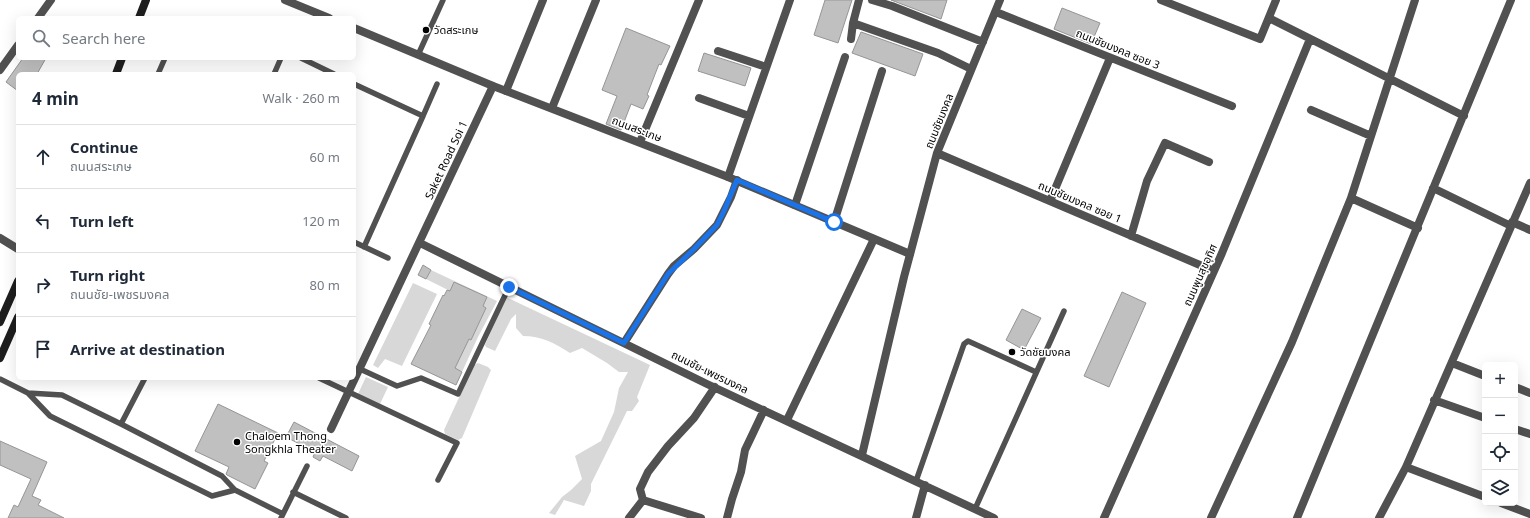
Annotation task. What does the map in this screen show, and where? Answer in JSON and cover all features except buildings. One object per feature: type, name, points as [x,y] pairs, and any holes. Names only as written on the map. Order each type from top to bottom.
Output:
[{"type":"main road","points":[[140,16],[146,0]]},
{"type":"main road","points":[[117,72],[121,60]]},
{"type":"main road","points":[[0,322],[16,286]]},
{"type":"main road","points":[[0,358],[16,322]]},
{"type":"street","points":[[39,16],[51,0]]},
{"type":"street","points":[[286,0],[324,16]]},
{"type":"street","points":[[506,91],[543,0]]},
{"type":"street","points":[[552,108],[596,0]]},
{"type":"street","points":[[640,142],[699,0]]},
{"type":"street","points":[[728,177],[790,0]]},
{"type":"street","points":[[851,39],[853,23],[859,0]]},
{"type":"street","points":[[872,0],[892,6],[983,42]]},
{"type":"street","name":"ถนนชัยมงคล","points":[[862,455],[910,254],[937,153],[1000,0]]},
{"type":"street","points":[[1161,0],[1260,39],[1276,0]]},
{"type":"street","points":[[1211,518],[1292,342],[1351,198],[1414,2],[1406,0]]},
{"type":"street","points":[[1297,518],[1511,0]]},
{"type":"street","name":"ถนนชัยมงคล ซอย 3","points":[[996,12],[1232,106]]},
{"type":"street","points":[[1269,18],[1464,116]]},
{"type":"street","points":[[853,23],[938,53],[972,69]]},
{"type":"street","name":"ถนนสระเกษ","points":[[356,29],[493,86],[737,180],[910,254]]},
{"type":"street","name":"ถนนพูนสุขอุทิศ","points":[[1104,518],[1214,271],[1310,39]]},
{"type":"street","points":[[0,70],[16,49]]},
{"type":"street","points":[[718,51],[766,66]]},
{"type":"street","points":[[795,205],[845,56]]},
{"type":"street","points":[[1050,201],[1110,58]]},
{"type":"street","points":[[834,222],[882,71]]},
{"type":"street","name":"Saket Road Soi 1","points":[[356,378],[493,86]]},
{"type":"street","points":[[699,98],[749,116]]},
{"type":"street","points":[[1311,110],[1371,136]]},
{"type":"street","points":[[1131,236],[1147,181],[1165,144],[1209,162]]},
{"type":"street","name":"ถนนชัยมงคล ซอย 1","points":[[937,153],[1214,271]]},
{"type":"street","points":[[624,343],[668,274],[717,225],[728,204],[737,180]]},
{"type":"street","points":[[1379,518],[1406,467],[1530,183]]},
{"type":"street","points":[[1433,188],[1512,224],[1530,230]]},
{"type":"street","points":[[1351,198],[1418,228]]},
{"type":"street","points":[[0,238],[16,248]]},
{"type":"street","points":[[786,420],[874,239]]},
{"type":"street","name":"ถนนชัย-เพชรมงคล","points":[[420,243],[715,387],[994,518]]},
{"type":"street","points":[[1452,363],[1482,375]]},
{"type":"street","name":"Saket Road Soi 1","points":[[331,429],[355,380]]},
{"type":"street","points":[[643,500],[640,490],[648,472],[668,446],[694,418],[715,387]]},
{"type":"street","points":[[1518,388],[1530,393]]},
{"type":"street","points":[[1434,400],[1482,417]]},
{"type":"street","points":[[727,518],[741,472],[745,450],[764,410]]},
{"type":"street","points":[[1518,430],[1530,434]]},
{"type":"street","points":[[1406,467],[1482,496]]},
{"type":"street","points":[[916,518],[925,485]]},
{"type":"street","points":[[629,518],[643,500]]},
{"type":"street","points":[[643,500],[701,518]]},
{"type":"street","points":[[1509,506],[1530,514]]},
{"type":"lane","points":[[418,55],[443,0]]},
{"type":"lane","points":[[159,72],[164,60]]},
{"type":"lane","points":[[275,72],[280,60]]},
{"type":"lane","points":[[305,60],[330,72]]},
{"type":"lane","points":[[364,247],[437,84]]},
{"type":"lane","points":[[356,85],[423,116]]},
{"type":"lane","points":[[356,243],[388,258]]},
{"type":"lane","points":[[360,369],[397,386],[420,378],[458,394],[509,287]]},
{"type":"lane","points":[[975,509],[1064,312]]},
{"type":"lane","points":[[916,481],[964,344],[968,341],[1036,372]]},
{"type":"lane","points":[[0,379],[28,393],[50,416],[212,496],[235,490]]},
{"type":"lane","points":[[121,424],[145,380]]},
{"type":"lane","points":[[323,380],[456,443],[438,480]]},
{"type":"lane","points":[[28,393],[62,395],[222,476],[235,490],[282,516],[307,466]]},
{"type":"lane","points":[[293,492],[346,518]]},
{"type":"shaded area","points":[[431,270],[497,301],[462,372],[451,366],[469,339],[471,340],[486,308],[483,306],[487,297],[454,282],[450,291],[426,279]]},
{"type":"shaded area","points":[[413,283],[437,294],[402,366],[385,359],[378,368],[373,365]]},
{"type":"shaded area","points":[[506,297],[650,365],[637,397],[639,401],[632,411],[627,411],[591,484],[591,491],[584,506],[564,500],[555,515],[549,513],[562,497],[582,479],[575,456],[601,441],[614,412],[619,388],[628,372],[619,372],[582,348],[570,353],[548,341],[536,337],[523,336],[516,328],[516,314],[511,319],[495,351],[486,347],[485,345]]},
{"type":"shaded area","points":[[478,363],[488,367],[491,370],[462,438],[458,440],[445,434],[444,430],[474,365]]},
{"type":"shaded area","points":[[366,377],[388,387],[380,404],[358,394]]},
{"type":"place","name":"วัดสระเกษ","points":[[426,30]]},
{"type":"place","name":"วัดชัยมงคล","points":[[1012,352]]},
{"type":"place","name":"Chaloem Thong Songkhla Theater","points":[[237,442]]},
{"type":"route","points":[[509,287],[624,343],[674,266],[694,249],[717,225],[731,197],[737,180],[834,222]]}]
